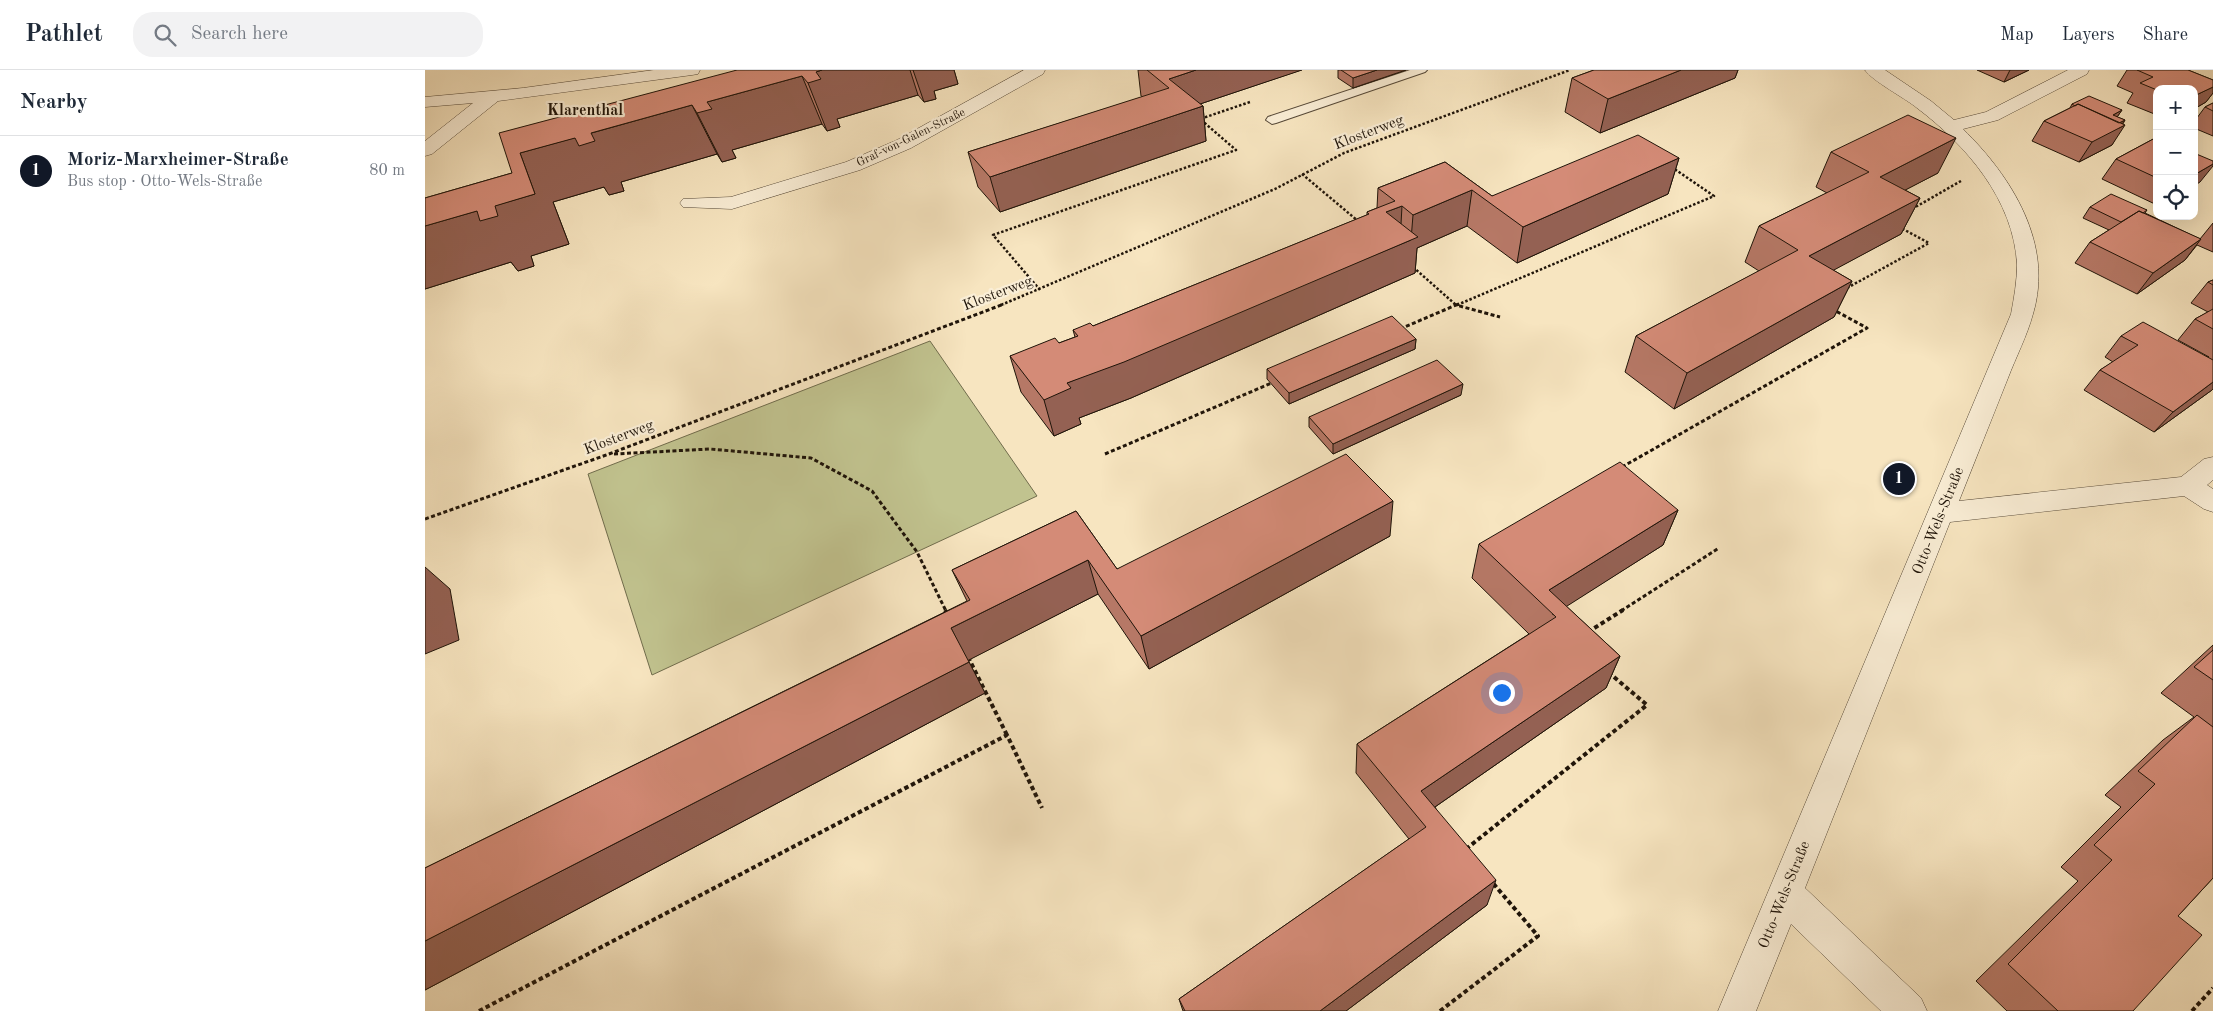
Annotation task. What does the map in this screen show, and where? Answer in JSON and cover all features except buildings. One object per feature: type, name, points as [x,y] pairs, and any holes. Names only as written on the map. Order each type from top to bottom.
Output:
[{"type":"street","points":[[425,102],[493,96],[691,70]]},
{"type":"street","name":"Graf-von-Galen-Straße","points":[[690,203],[732,203],[853,166],[904,144],[1037,70]]},
{"type":"street","name":"Otto-Wels-Straße","points":[[1737,1011],[2022,314],[2027,287],[2027,260],[2022,236],[2002,189],[1987,167],[1951,127],[1909,93],[1873,70]]},
{"type":"street","points":[[1951,127],[1992,116],[2081,70]]},
{"type":"street","points":[[425,150],[493,96]]},
{"type":"street","points":[[1942,513],[2188,486],[2213,466]]},
{"type":"street","points":[[2188,486],[2213,502]]},
{"type":"street","points":[[1785,894],[1907,1011]]},
{"type":"lane","points":[[1272,120],[1421,70]]},
{"type":"path","name":"Klosterweg","points":[[425,519],[609,454],[1040,290],[1275,189],[1344,153],[1570,70]]},
{"type":"path","points":[[1040,290],[993,235],[1236,150],[1200,119],[1254,100]]},
{"type":"path","points":[[1393,331],[1715,196],[1671,167]]},
{"type":"path","points":[[1906,212],[1987,167]]},
{"type":"path","points":[[1302,174],[1361,224]]},
{"type":"path","points":[[1844,289],[1929,243],[1897,226]]},
{"type":"path","points":[[1412,267],[1457,305],[1500,317]]},
{"type":"path","points":[[1620,469],[1867,328],[1827,307]]},
{"type":"path","points":[[1105,454],[1276,381]]},
{"type":"path","points":[[609,454],[710,449],[811,458],[872,491],[917,552],[951,622]]},
{"type":"path","points":[[1582,637],[1719,548]]},
{"type":"path","points":[[964,648],[1042,808]]},
{"type":"path","points":[[1471,857],[1465,850],[1647,705],[1603,667]]},
{"type":"path","points":[[479,1011],[1007,735]]},
{"type":"path","points":[[1440,1011],[1538,936],[1489,878]]},
{"type":"path","points":[[2191,1011],[2213,988]]},
{"type":"green space","points":[[930,341],[1037,496],[652,675],[588,474]]},
{"type":"place","name":"Moriz-Marxheimer-Straße","points":[[1899,479]]},
{"type":"district","name":"Klarenthal","points":[[585,111]]}]
